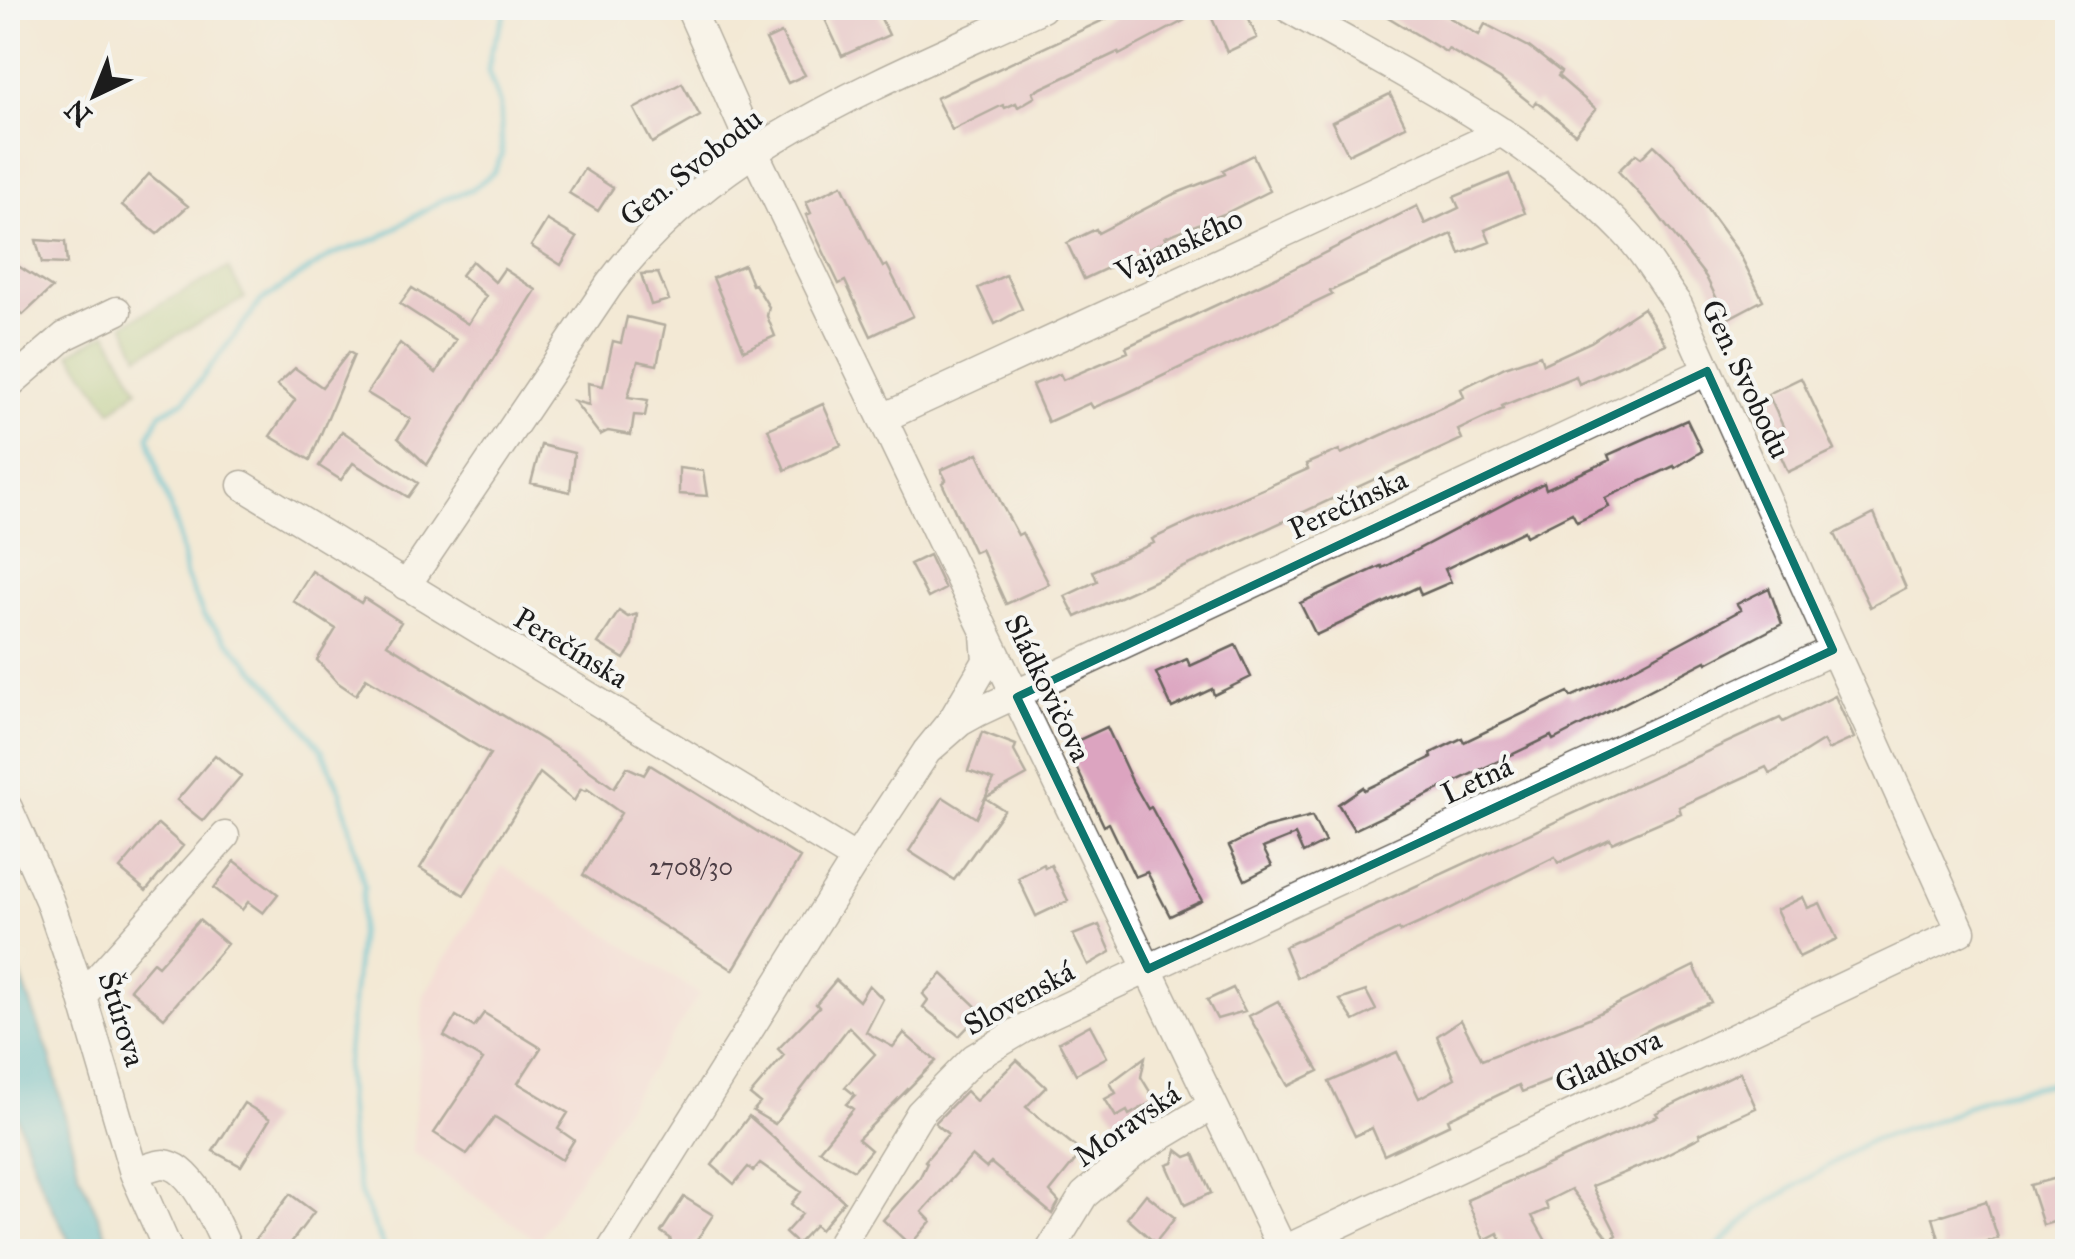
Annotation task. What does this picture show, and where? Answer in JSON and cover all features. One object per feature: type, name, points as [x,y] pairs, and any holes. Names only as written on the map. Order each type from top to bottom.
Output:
[{"type":"street","name":"Sládkovičova","points":[[690,8],[754,152],[985,632],[1014,708],[1148,969],[1282,1251]]},
{"type":"street","name":"Gen. Svobodu","points":[[406,586],[635,250],[670,218],[754,152],[901,74],[1042,8]]},
{"type":"street","name":"Gen. Svobodu","points":[[1288,8],[1502,132],[1566,178],[1627,234],[1678,306],[1961,931]]},
{"type":"street","name":"Vajanského","points":[[882,418],[1502,132]]},
{"type":"street","points":[[8,385],[65,336],[118,311]]},
{"type":"street","name":"Perečínska","points":[[927,751],[960,722],[1014,708],[1706,371]]},
{"type":"street","name":"Perečínska","points":[[242,485],[856,859]]},
{"type":"street","name":"Perečínska","points":[[927,751],[973,669],[985,632]]},
{"type":"street","name":"Perečínska","points":[[613,1250],[856,859],[988,660],[985,632]]},
{"type":"street","name":"Letná","points":[[1148,969],[1834,650]]},
{"type":"street","points":[[972,686],[1002,684],[1014,708]]},
{"type":"street","name":"Perečínska","points":[[949,706],[972,686]]},
{"type":"street","name":"Štúrova","points":[[8,808],[49,900],[134,1173],[169,1252]]},
{"type":"street","points":[[82,996],[225,836]]},
{"type":"street","name":"Gladkova","points":[[1282,1251],[1961,931]]},
{"type":"street","name":"Slovenská","points":[[836,1252],[920,1113],[974,1058],[1038,1020],[1148,969]]},
{"type":"street","name":"Moravská","points":[[1049,1252],[1084,1195],[1134,1153],[1213,1105]]},
{"type":"street","points":[[134,1173],[162,1164],[185,1174],[201,1195],[230,1252]]},
{"type":"highlighted area","points":[[1707,371],[1833,650],[1148,969],[1017,697]]},
{"type":"shaded area","points":[[502,866],[700,994],[538,1241],[412,1152],[424,995]]},
{"type":"green space","points":[[228,268],[245,298],[139,356],[124,324]]},
{"type":"green space","points":[[107,333],[138,389],[112,411],[70,353]]},
{"type":"water","points":[[8,941],[51,1059],[79,1173],[114,1251],[74,1251],[41,1185],[8,1092]]},
{"type":"building","points":[[850,8],[876,8],[889,35],[842,56],[825,19]]},
{"type":"building","points":[[1129,8],[1181,8],[1187,19],[1119,55],[1118,52],[1033,92],[1035,97],[1018,107],[1016,103],[1005,108],[1003,105],[952,130],[936,98]]},
{"type":"building","points":[[1230,8],[1244,8],[1257,38],[1227,52],[1211,16]]},
{"type":"building","points":[[1373,8],[1433,8],[1479,35],[1485,24],[1529,47],[1561,72],[1558,76],[1596,109],[1575,134],[1537,102],[1534,106],[1500,79]]},
{"type":"building","points":[[781,33],[805,75],[788,83],[766,40]]},
{"type":"building","points":[[682,83],[700,116],[652,143],[634,109]]},
{"type":"building","points":[[1390,94],[1406,126],[1348,154],[1332,122]]},
{"type":"building","points":[[1654,145],[1674,164],[1739,253],[1763,300],[1727,319],[1706,277],[1618,171],[1636,154],[1641,158]]},
{"type":"building","points":[[1253,155],[1270,191],[1165,237],[1167,240],[1084,279],[1067,243],[1096,229],[1098,233],[1172,195],[1225,174],[1223,170]]},
{"type":"building","points":[[584,169],[613,188],[598,211],[569,193]]},
{"type":"building","points":[[149,174],[188,206],[157,234],[122,205]]},
{"type":"building","points":[[1509,174],[1525,213],[1485,230],[1490,242],[1460,254],[1452,234],[1127,393],[1093,408],[1090,403],[1048,422],[1032,385],[1060,374],[1063,380],[1128,352],[1126,347],[1417,206],[1425,224],[1459,208],[1454,197]]},
{"type":"building","points":[[842,185],[883,267],[887,265],[913,316],[871,336],[845,281],[839,284],[806,215],[811,213],[806,202]]},
{"type":"building","points":[[547,220],[577,238],[561,265],[531,246]]},
{"type":"building","points":[[36,240],[65,242],[67,264],[42,263]]},
{"type":"building","points":[[472,261],[495,282],[504,269],[536,290],[427,465],[398,438],[410,419],[367,393],[400,343],[436,373],[456,340],[400,304],[412,288],[468,324],[486,296],[461,275]]},
{"type":"building","points":[[15,264],[52,288],[23,315],[20,311],[8,322],[8,275]]},
{"type":"building","points":[[744,265],[752,285],[769,307],[767,316],[775,336],[744,350],[713,278]]},
{"type":"building","points":[[658,273],[669,300],[651,305],[641,274]]},
{"type":"building","points":[[1006,275],[1022,309],[995,324],[978,288]]},
{"type":"building","points":[[1643,308],[1666,344],[1579,384],[1576,376],[1502,406],[1503,409],[1458,430],[1462,439],[1076,617],[1065,596],[1097,581],[1093,571],[1154,543],[1152,539],[1308,469],[1306,464],[1339,450],[1341,454],[1464,397],[1461,389],[1505,367],[1540,355],[1543,364],[1591,342]]},
{"type":"building","points":[[627,317],[665,326],[657,365],[638,361],[628,397],[648,400],[645,416],[634,415],[631,435],[608,431],[600,435],[574,401],[589,405],[588,383],[603,386],[613,341],[621,343]]},
{"type":"building","points":[[349,352],[354,355],[310,460],[270,436],[295,400],[277,385],[295,368],[322,387]]},
{"type":"building","points":[[1801,378],[1835,450],[1788,472],[1779,439],[1787,435],[1768,394]]},
{"type":"building","points":[[823,404],[841,445],[785,470],[768,429]]},
{"type":"building","points":[[1687,420],[1702,451],[1675,468],[1605,498],[1609,507],[1577,522],[1572,513],[1526,536],[1524,531],[1445,569],[1451,582],[1421,595],[1418,587],[1316,635],[1300,603],[1382,568],[1544,483],[1546,489],[1610,460],[1608,455]]},
{"type":"building","points":[[342,431],[418,483],[408,497],[353,463],[341,480],[319,466]]},
{"type":"building","points":[[541,445],[574,453],[570,492],[531,483]]},
{"type":"building","points":[[978,453],[1018,535],[1022,533],[1049,584],[1006,604],[981,549],[974,552],[942,483],[946,480],[941,470]]},
{"type":"building","points":[[679,468],[703,471],[707,496],[679,494]]},
{"type":"building","points":[[1874,514],[1906,588],[1870,607],[1835,534]]},
{"type":"building","points":[[929,555],[945,589],[928,598],[910,564]]},
{"type":"building","points":[[312,571],[361,603],[364,598],[401,622],[387,644],[614,788],[627,767],[644,775],[650,765],[800,858],[733,970],[583,875],[621,813],[587,789],[581,789],[574,801],[540,773],[464,895],[420,868],[490,754],[366,678],[356,695],[337,682],[317,660],[336,629],[293,601]]},
{"type":"building","points":[[1769,588],[1782,624],[1707,663],[1553,740],[1551,736],[1354,830],[1338,804],[1363,787],[1364,790],[1432,757],[1431,753],[1462,738],[1464,742],[1568,692],[1571,697],[1626,672],[1741,610],[1737,604]]},
{"type":"building","points":[[619,611],[628,617],[637,614],[633,645],[624,659],[598,643]]},
{"type":"building","points":[[1236,645],[1251,677],[1214,695],[1212,689],[1172,708],[1156,673],[1187,659],[1190,666]]},
{"type":"building","points":[[1835,696],[1854,738],[1828,750],[1823,741],[1770,774],[1766,767],[1679,807],[1681,813],[1612,843],[1610,839],[1558,863],[1555,857],[1297,978],[1284,947]]},
{"type":"building","points":[[1107,727],[1132,781],[1148,809],[1151,807],[1202,901],[1170,916],[1147,872],[1135,877],[1109,823],[1104,826],[1071,756],[1075,754],[1070,744]]},
{"type":"building","points":[[982,732],[1016,745],[1014,751],[1027,775],[985,798],[994,780],[968,771]]},
{"type":"building","points":[[215,755],[241,776],[203,821],[177,800]]},
{"type":"building","points":[[943,797],[976,818],[985,798],[1004,810],[954,880],[909,851]]},
{"type":"building","points":[[1312,816],[1325,842],[1303,853],[1295,835],[1263,848],[1272,866],[1245,880],[1229,846],[1265,828]]},
{"type":"building","points":[[158,824],[183,846],[146,891],[120,869]]},
{"type":"building","points":[[235,861],[278,894],[263,913],[248,902],[242,910],[214,888]]},
{"type":"building","points":[[1044,864],[1045,868],[1051,865],[1068,901],[1036,916],[1018,878]]},
{"type":"building","points":[[1803,897],[1808,908],[1820,903],[1837,939],[1799,957],[1776,910]]},
{"type":"building","points":[[199,920],[227,944],[164,1018],[130,989],[153,962],[158,966]]},
{"type":"building","points":[[1099,925],[1111,952],[1088,965],[1073,935]]},
{"type":"building","points":[[1694,966],[1711,1002],[1562,1076],[1522,1092],[1519,1085],[1384,1155],[1372,1128],[1355,1136],[1329,1082],[1397,1052],[1419,1098],[1455,1078],[1437,1036],[1461,1020],[1482,1060],[1589,1018]]},
{"type":"building","points":[[942,974],[982,1012],[959,1036],[923,1007],[928,1000],[923,994]]},
{"type":"building","points":[[836,980],[859,1001],[869,985],[883,999],[866,1032],[893,1047],[904,1033],[936,1061],[858,1139],[871,1150],[854,1170],[819,1150],[853,1109],[846,1104],[855,1095],[845,1087],[875,1054],[849,1027],[775,1124],[753,1111],[760,1103],[750,1095],[784,1055],[778,1049],[819,1007],[816,1004]]},
{"type":"building","points":[[1233,988],[1245,1011],[1217,1019],[1207,1000]]},
{"type":"building","points":[[1366,991],[1376,1010],[1354,1021],[1340,1000]]},
{"type":"building","points":[[1278,1001],[1319,1071],[1288,1086],[1249,1016]]},
{"type":"building","points":[[484,1013],[541,1048],[518,1083],[568,1113],[558,1129],[574,1140],[562,1160],[495,1117],[467,1154],[434,1133],[483,1060],[444,1036],[456,1016],[474,1027]]},
{"type":"building","points":[[1090,1025],[1107,1057],[1076,1074],[1059,1042]]},
{"type":"building","points":[[1145,1057],[1141,1077],[1155,1100],[1129,1115],[1127,1111],[1116,1117],[1105,1099],[1116,1093],[1110,1083]]},
{"type":"building","points":[[1017,1060],[1046,1087],[1026,1107],[1082,1152],[1050,1192],[1059,1202],[1052,1214],[991,1163],[986,1168],[972,1156],[922,1212],[931,1221],[910,1245],[883,1220],[919,1179],[925,1161],[948,1134],[935,1123],[966,1091],[976,1101]]},
{"type":"building","points":[[1740,1072],[1756,1108],[1653,1161],[1592,1186],[1617,1235],[1610,1240],[1571,1189],[1545,1202],[1548,1209],[1532,1216],[1552,1252],[1507,1252],[1498,1233],[1484,1240],[1467,1200],[1658,1116],[1656,1113]]},
{"type":"building","points":[[244,1103],[270,1119],[241,1166],[213,1151]]},
{"type":"building","points":[[749,1116],[844,1201],[820,1230],[815,1225],[797,1244],[785,1233],[802,1214],[791,1204],[801,1192],[760,1163],[753,1171],[748,1167],[734,1184],[712,1165]]},
{"type":"building","points":[[1177,1150],[1186,1157],[1194,1154],[1211,1193],[1185,1205],[1167,1165],[1173,1163]]},
{"type":"building","points":[[2068,1175],[2068,1218],[2043,1225],[2030,1185]]},
{"type":"building","points":[[290,1194],[314,1212],[284,1252],[246,1252]]},
{"type":"building","points":[[1146,1194],[1175,1218],[1155,1243],[1127,1218]]},
{"type":"building","points":[[684,1197],[713,1215],[690,1251],[661,1232]]},
{"type":"building","points":[[1986,1201],[1998,1238],[1943,1252],[1933,1218]]},
{"type":"waterway","points":[[386,1252],[361,1195],[351,1153],[346,1069],[364,886],[341,793],[322,750],[279,695],[204,616],[186,577],[178,530],[149,436],[160,414],[185,400],[261,301],[333,254],[377,239],[442,200],[471,190],[494,172],[502,154],[500,105],[488,71],[507,8]]},
{"type":"waterway","points":[[1712,1252],[1758,1209],[1869,1141],[1946,1117],[1985,1097],[2068,1080]]}]
